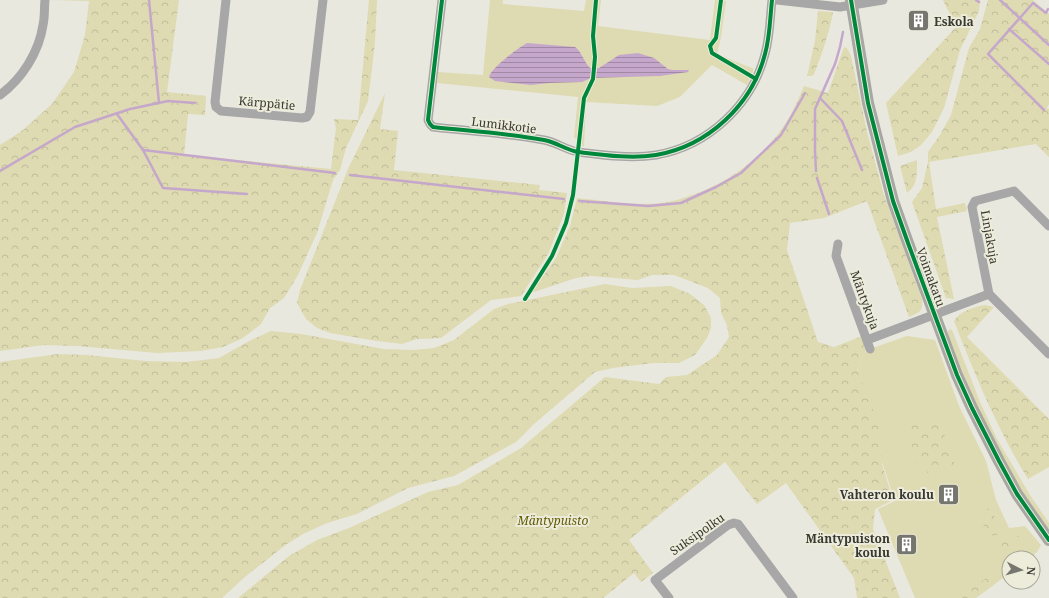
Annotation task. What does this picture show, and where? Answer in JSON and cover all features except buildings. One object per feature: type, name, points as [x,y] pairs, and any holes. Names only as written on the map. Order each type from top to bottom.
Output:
[{"type":"street","points":[[0,95],[16,81],[29,64],[35,53],[44,24],[45,0]]},
{"type":"street","name":"Kärppätie","points":[[226,0],[215,102],[216,107],[221,111],[302,118],[307,117],[310,112],[323,0]]},
{"type":"street","name":"Lumikkotie","points":[[442,0],[428,120],[433,127],[545,140],[578,152],[634,157],[656,155],[684,147],[708,134],[735,112],[756,79],[765,55],[772,0]]},
{"type":"street","points":[[777,0],[840,7],[851,3],[883,0]]},
{"type":"street","name":"Voimakatu","points":[[851,3],[868,103],[893,201],[934,314],[957,376],[988,441],[1018,494],[1049,540]]},
{"type":"street","name":"Linjakuja","points":[[989,294],[972,207],[973,203],[975,201],[1014,191],[1049,226]]},
{"type":"street","name":"Mäntykuja","points":[[838,244],[836,256],[868,345],[934,314],[989,294]]},
{"type":"street","points":[[989,294],[1049,354]]},
{"type":"street","name":"Suksipolku","points":[[669,598],[655,580],[728,525],[734,523],[738,524],[793,598]]},
{"type":"green space","points":[[50,0],[179,0],[167,92],[206,96],[205,115],[188,114],[184,155],[331,169],[336,128],[334,119],[358,120],[369,0],[377,0],[375,43],[368,101],[346,148],[340,170],[333,180],[317,233],[298,275],[284,298],[270,308],[261,324],[243,338],[223,347],[201,351],[157,353],[77,346],[44,345],[0,351],[0,145],[23,130],[52,104],[74,72],[85,35],[89,1]]},
{"type":"green space","points":[[490,0],[503,0],[503,4],[584,11],[586,0],[601,0],[598,26],[710,40],[715,0],[726,1],[717,54],[754,69],[747,85],[712,65],[680,97],[657,106],[586,102],[584,147],[574,137],[578,97],[437,83],[438,72],[483,75]]},
{"type":"green space","points":[[943,0],[980,0],[979,11],[960,50],[944,108],[932,132],[921,145],[911,152],[898,156],[886,103],[956,27]]},
{"type":"green space","points":[[988,0],[1033,0],[1049,14],[1049,104],[1047,108],[1049,109],[1049,157],[1036,144],[929,162],[936,209],[965,203],[967,211],[937,217],[954,299],[946,298],[912,202],[922,188],[928,162],[928,152],[940,135],[951,115],[969,48],[980,29]]},
{"type":"green space","points":[[818,11],[833,12],[825,44],[814,74],[812,76],[807,76],[815,41]]},
{"type":"green space","name":"Mäntypuisto","points":[[844,47],[847,48],[851,56],[867,132],[884,195],[922,299],[922,307],[918,313],[909,317],[867,201],[824,218],[790,223],[787,250],[818,342],[834,347],[862,336],[866,354],[857,370],[882,433],[882,464],[893,500],[875,509],[873,529],[900,598],[857,598],[854,578],[786,483],[757,504],[725,462],[629,540],[653,573],[641,582],[634,573],[603,598],[238,598],[289,556],[317,540],[349,528],[428,492],[458,485],[521,448],[605,377],[659,384],[666,377],[687,375],[717,355],[729,337],[727,325],[721,313],[720,298],[708,288],[674,275],[652,275],[638,280],[591,276],[576,278],[531,293],[556,258],[570,226],[577,198],[622,203],[645,204],[668,202],[702,191],[732,176],[759,154],[782,129],[804,86],[828,93]]},
{"type":"green space","points":[[385,93],[380,129],[398,131],[394,170],[540,185],[539,190],[567,193],[564,214],[548,254],[521,296],[491,300],[441,338],[417,339],[402,344],[330,333],[317,328],[306,319],[297,303],[300,290],[348,169]]},
{"type":"green space","points":[[917,160],[917,174],[915,183],[911,190],[907,193],[900,166]]},
{"type":"green space","points":[[605,284],[632,288],[671,286],[690,294],[704,305],[711,318],[711,328],[707,338],[695,355],[679,363],[653,363],[595,372],[534,424],[516,442],[454,476],[408,488],[357,514],[327,523],[303,534],[287,544],[246,576],[222,598],[0,598],[0,362],[58,354],[87,355],[145,361],[186,362],[219,358],[251,340],[271,331],[301,334],[384,349],[413,350],[434,348],[454,340],[494,309],[508,304]]},
{"type":"green space","points":[[985,305],[994,307],[967,337],[1049,419],[1049,467],[1028,479],[996,421],[978,382],[954,321],[964,312],[972,308]]},
{"type":"green space","points":[[950,329],[952,330],[980,402],[997,439],[1030,495],[1049,523],[1049,530],[1015,480],[989,432],[974,400],[954,350],[948,334]]},
{"type":"green space","points":[[907,336],[935,340],[959,406],[986,461],[996,500],[1009,528],[1025,526],[1041,545],[1038,550],[1001,550],[1001,579],[991,587],[990,584],[972,598],[915,598],[878,509],[895,501],[854,377],[867,350]]},
{"type":"green space","points":[[938,417],[955,464],[928,474],[923,462],[917,463],[906,428]]},
{"type":"green space","points":[[991,507],[1001,534],[984,537],[981,530],[986,522],[983,511]]},
{"type":"green space","points":[[1021,535],[1025,536],[1026,540],[992,552],[988,550],[987,546]]},
{"type":"green space","points":[[988,577],[991,587],[976,598],[955,598]]},
{"type":"shaded area","points":[[527,43],[575,47],[590,68],[599,68],[619,55],[638,53],[654,58],[668,69],[689,70],[688,72],[660,76],[591,78],[582,82],[531,85],[495,81],[489,77],[500,64]]},
{"type":"waterway","points":[[149,0],[159,103]]},
{"type":"waterway","points":[[1000,0],[1049,45]]},
{"type":"waterway","points":[[1044,110],[988,54],[1033,3],[1046,13],[1048,9]]},
{"type":"waterway","points":[[1009,29],[1049,64]]},
{"type":"waterway","points":[[816,171],[815,109],[835,64],[843,32]]},
{"type":"waterway","points":[[579,201],[648,206],[681,203],[716,187],[741,173],[781,135],[805,93]]},
{"type":"waterway","points":[[820,98],[842,121],[862,170]]},
{"type":"waterway","points":[[0,171],[75,127],[130,109],[168,101],[195,103]]},
{"type":"waterway","points":[[117,114],[143,150],[163,188],[247,194]]},
{"type":"waterway","points":[[143,150],[335,173]]},
{"type":"waterway","points":[[350,175],[564,199]]},
{"type":"waterway","points":[[817,178],[829,214]]},
{"type":"cycle path","points":[[442,0],[428,120],[433,127],[502,134],[548,141],[569,150],[578,152],[637,157],[656,155],[693,143],[710,133],[739,106],[759,73],[767,48],[772,0]]},
{"type":"cycle path","points":[[525,299],[552,256],[566,223],[573,195],[584,98],[593,79],[595,57],[593,36],[596,0]]},
{"type":"cycle path","points":[[721,0],[716,38],[710,46],[712,53],[756,79]]},
{"type":"cycle path","points":[[851,0],[868,103],[893,201],[908,243],[957,375],[972,408],[1017,494],[1049,540]]},
{"type":"place","name":"Eskola","points":[[919,21]]},
{"type":"place","name":"Vahteron koulu","points":[[949,494]]},
{"type":"place","name":"Mäntypuiston koulu","points":[[906,545]]}]
